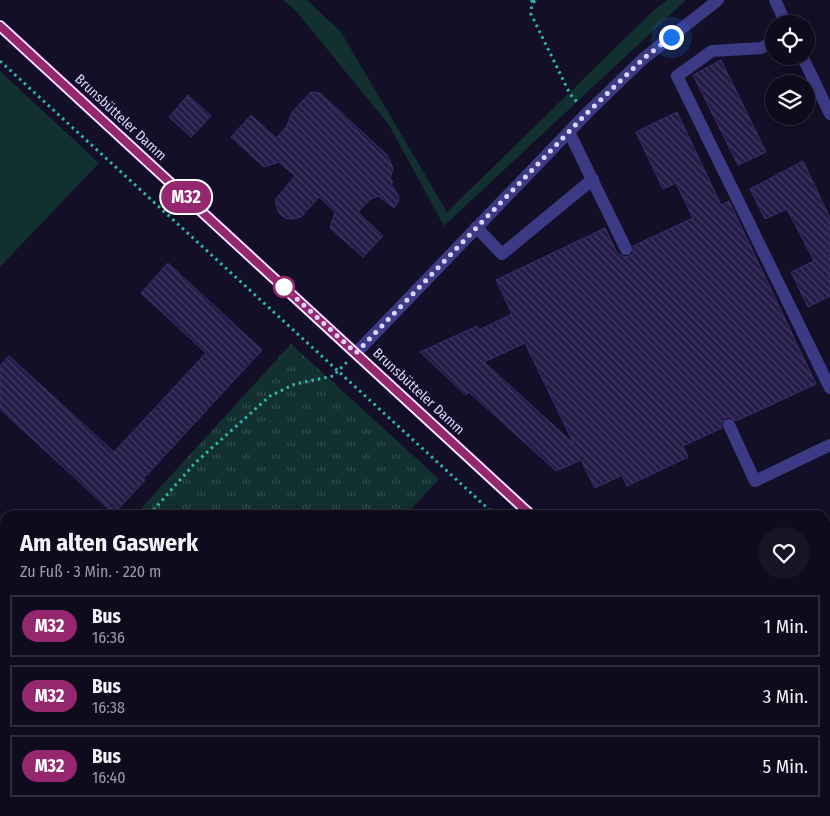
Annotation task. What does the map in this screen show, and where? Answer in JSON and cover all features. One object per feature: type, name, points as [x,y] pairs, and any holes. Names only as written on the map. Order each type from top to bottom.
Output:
[{"type":"main road","name":"Brunsbütteler Damm","points":[[0,26],[526,510]]},
{"type":"street","points":[[356,353],[587,113],[644,58],[718,0]]},
{"type":"street","points":[[775,0],[782,15]]},
{"type":"street","points":[[765,46],[761,48],[712,51],[677,76],[830,388]]},
{"type":"street","points":[[806,65],[830,114]]},
{"type":"street","points":[[569,132],[626,249]]},
{"type":"street","points":[[476,227],[502,254],[593,179]]},
{"type":"street","points":[[729,425],[755,480],[830,445]]},
{"type":"path","points":[[538,0],[532,1],[531,14],[570,94],[587,113]]},
{"type":"path","points":[[0,61],[490,510]]},
{"type":"path","points":[[153,510],[195,463],[270,396],[295,384],[333,376],[338,372]]},
{"type":"green space","points":[[283,0],[307,0],[341,32],[447,212],[653,11],[667,0],[686,0],[444,226],[389,125],[296,11]]},
{"type":"green space","points":[[0,71],[99,163],[0,267]]},
{"type":"green space","points":[[291,344],[439,479],[411,510],[140,510]]},
{"type":"building","points":[[721,60],[766,152],[738,165],[693,75]]},
{"type":"building","points":[[311,92],[320,93],[387,155],[393,168],[390,179],[393,182],[391,184],[399,200],[394,208],[378,196],[369,200],[358,212],[383,236],[363,257],[330,228],[335,212],[319,197],[301,217],[285,218],[279,213],[276,199],[295,176],[279,162],[264,167],[231,137],[251,115],[276,138],[287,126],[292,112]]},
{"type":"building","points":[[188,95],[211,116],[191,137],[169,117]]},
{"type":"building","points":[[677,112],[721,205],[729,201],[816,384],[736,421],[730,417],[725,418],[721,424],[722,428],[683,446],[688,457],[627,486],[622,475],[595,488],[581,460],[556,471],[469,392],[466,395],[420,352],[477,326],[479,330],[512,314],[496,280],[605,228],[617,253],[625,257],[629,256],[633,253],[633,246],[693,218],[676,183],[663,189],[636,132]],"holes":[[[525,343],[574,444],[484,362]]]},
{"type":"building","points":[[803,161],[830,218],[830,296],[808,307],[791,272],[814,261],[787,209],[765,219],[750,189]]},
{"type":"building","points":[[168,263],[262,350],[143,479],[145,480],[118,510],[110,510],[0,409],[0,366],[9,356],[114,452],[206,353],[141,293]]},
{"type":"bus line","name":"M32","points":[[0,26],[526,510]]},
{"type":"route","points":[[284,287],[356,353],[587,113],[644,58],[671,37]]}]
